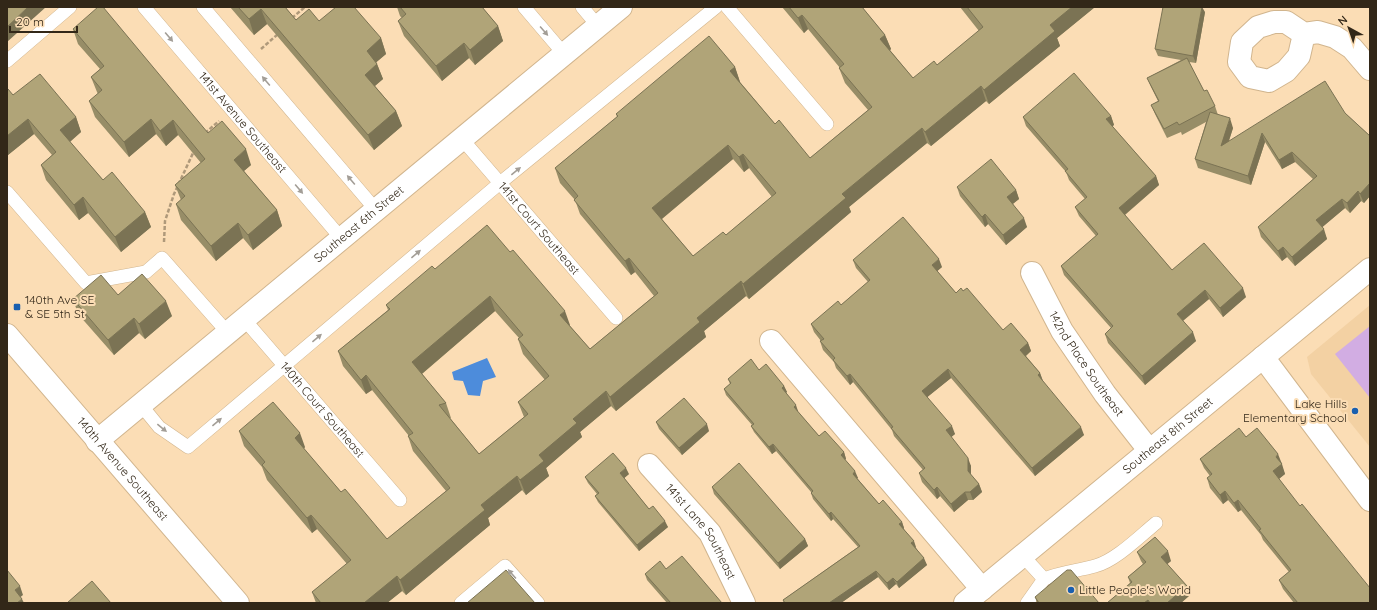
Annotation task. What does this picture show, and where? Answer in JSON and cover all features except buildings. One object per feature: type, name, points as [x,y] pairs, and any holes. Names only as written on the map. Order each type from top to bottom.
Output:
[{"type":"street","name":"Southeast 6th Street","points":[[97,440],[621,7]]},
{"type":"street","points":[[1304,34],[1318,32],[1335,37],[1352,48],[1370,69]]},
{"type":"street","name":"Southeast 8th Street","points":[[965,603],[1370,269]]},
{"type":"street","name":"142nd Place Southeast","points":[[1032,273],[1062,331],[1105,394],[1150,450]]},
{"type":"street","name":"140th Avenue Southeast","points":[[7,335],[238,603]]},
{"type":"street","points":[[772,341],[982,589]]},
{"type":"street","points":[[1263,357],[1370,500]]},
{"type":"street","name":"141st Lane Southeast","points":[[649,465],[710,533],[744,603]]},
{"type":"lane","points":[[7,60],[70,7]]},
{"type":"lane","name":"141st Avenue Southeast","points":[[144,7],[341,238]]},
{"type":"lane","points":[[203,7],[376,210]]},
{"type":"lane","points":[[524,7],[564,54]]},
{"type":"lane","points":[[582,7],[598,26]]},
{"type":"lane","points":[[141,405],[159,427],[188,447],[500,183],[716,7]]},
{"type":"lane","points":[[727,7],[827,124]]},
{"type":"lane","name":"141st Court Southeast","points":[[462,139],[616,318]]},
{"type":"lane","points":[[7,192],[86,283],[146,272],[162,258],[228,333]]},
{"type":"lane","name":"140th Court Southeast","points":[[244,319],[400,500]]},
{"type":"lane","points":[[1027,603],[1044,579],[1058,574],[1096,566],[1111,559],[1156,523]]},
{"type":"lane","points":[[1023,556],[1044,579]]},
{"type":"lane","points":[[461,603],[505,566],[538,603]]},
{"type":"path","points":[[287,23],[305,7]]},
{"type":"path","points":[[248,60],[280,32]]},
{"type":"path","points":[[201,137],[232,110]]},
{"type":"path","points":[[162,258],[165,221],[174,194],[194,150]]},
{"type":"shaded area","name":"Lake Hills Elementary School","points":[[1370,305],[1370,447],[1311,374],[1307,357]]},
{"type":"shaded area","points":[[1370,326],[1370,398],[1335,354]]},
{"type":"water","points":[[487,358],[496,377],[483,381],[480,396],[468,395],[463,381],[454,380],[452,372]]},
{"type":"place","name":"140th Ave SE & SE 5th St","points":[[17,307]]},
{"type":"place","name":"Lake Hills Elementary School","points":[[1355,411]]},
{"type":"place","name":"Little People's World","points":[[1071,590]]}]
